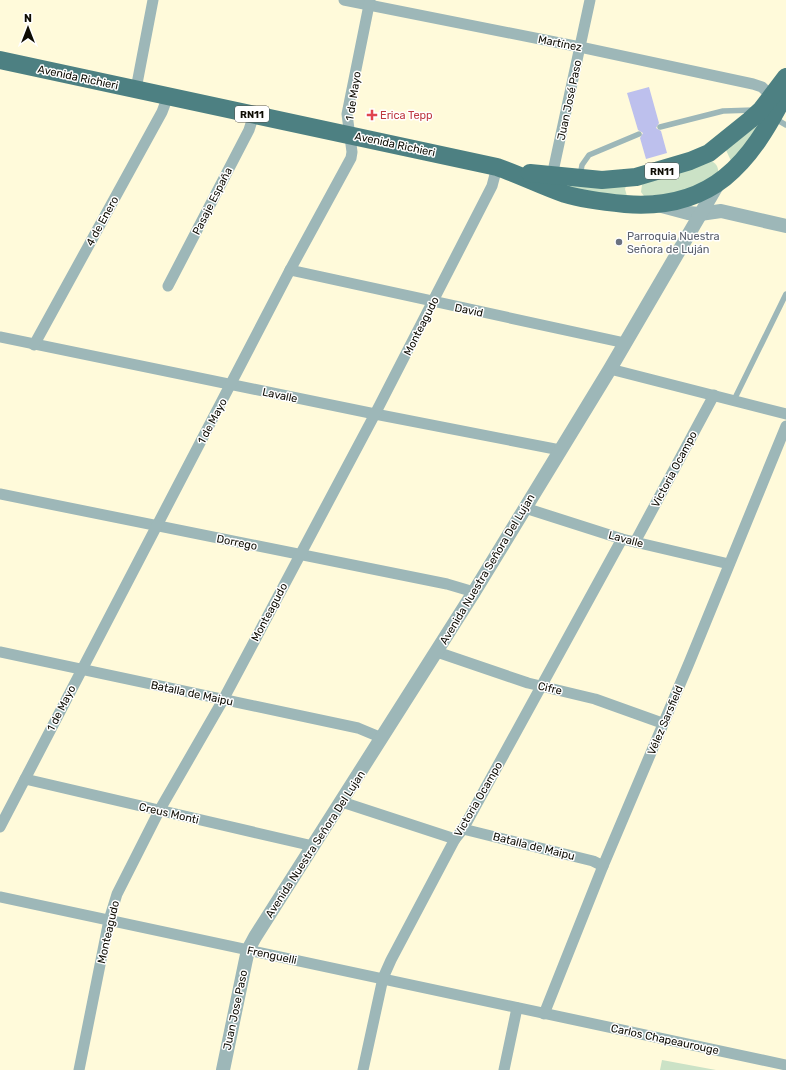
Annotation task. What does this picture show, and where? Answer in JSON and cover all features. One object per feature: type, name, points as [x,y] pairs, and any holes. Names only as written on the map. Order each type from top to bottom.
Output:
[{"type":"main road","name":"Avenida Richieri","points":[[0,60],[350,134],[500,168],[563,193],[583,199],[636,205],[658,205]]},
{"type":"main road","name":"RN11","points":[[658,205],[686,199],[722,181],[759,142],[775,108],[786,77]]},
{"type":"main road","name":"RN11","points":[[500,168],[552,176],[602,180],[636,177],[674,167],[709,153],[775,108]]},
{"type":"main road","points":[[709,153],[719,156],[724,160],[726,170],[722,181]]},
{"type":"main road","name":"RN11","points":[[636,177],[630,192],[631,198],[636,205]]},
{"type":"street","points":[[136,89],[153,0]]},
{"type":"street","name":"Martínez","points":[[344,0],[370,3],[754,84],[762,87],[775,108]]},
{"type":"street","name":"Juan José Paso","points":[[552,176],[590,0]]},
{"type":"street","name":"1 de Mayo","points":[[0,827],[290,270],[351,158],[352,152],[348,114],[370,3]]},
{"type":"street","name":"4 de Enero","points":[[34,345],[162,112],[168,96]]},
{"type":"street","name":"Pasaje España","points":[[168,286],[249,130],[254,114]]},
{"type":"street","name":"Monteagudo","points":[[79,1070],[109,920],[117,894],[159,811],[223,700],[375,414],[500,168]]},
{"type":"street","name":"Avenida Nuestra Señora Del Lujan","points":[[248,950],[474,592],[610,369],[700,214],[722,181]]},
{"type":"street","name":"Avenida Richieri","points":[[658,205],[688,213],[700,214],[721,212],[786,226]]},
{"type":"street","name":"David","points":[[290,270],[625,343]]},
{"type":"street","name":"Lavalle","points":[[0,337],[231,385],[560,450]]},
{"type":"street","points":[[610,369],[786,414]]},
{"type":"street","name":"Victoria Ocampo","points":[[635,542],[714,395]]},
{"type":"street","name":"Vélez Sarsfield","points":[[544,1014],[603,866],[662,723],[689,664],[786,426]]},
{"type":"street","name":"Dorrego","points":[[0,494],[156,527],[447,584],[474,592]]},
{"type":"street","name":"Lavalle","points":[[525,508],[622,539],[729,564]]},
{"type":"street","name":"Victoria Ocampo","points":[[363,1070],[383,978],[391,960],[455,839],[463,829],[622,539]]},
{"type":"street","name":"Batalla de Maipu","points":[[0,652],[358,728],[382,738]]},
{"type":"street","name":"Cifre","points":[[437,652],[528,683],[595,699],[662,723]]},
{"type":"street","name":"Creus Monti","points":[[25,779],[313,846]]},
{"type":"street","points":[[342,802],[455,839]]},
{"type":"street","name":"Batalla de Maipu","points":[[463,829],[586,859],[603,866]]},
{"type":"street","name":"Frenguelli","points":[[0,897],[383,978],[544,1014]]},
{"type":"street","name":"Juan Jose Paso","points":[[223,1070],[248,950]]},
{"type":"street","points":[[504,1070],[517,1008]]},
{"type":"street","name":"Carlos Chapeaurouge","points":[[544,1014],[786,1065]]},
{"type":"lane","points":[[660,127],[723,111],[775,108]]},
{"type":"lane","points":[[580,178],[582,165],[589,155],[639,134]]},
{"type":"lane","points":[[734,400],[786,294]]},
{"type":"green space","points":[[762,122],[732,163],[726,150]]},
{"type":"green space","points":[[708,159],[716,165],[718,175],[689,192],[644,196],[641,192],[642,185],[646,180]]},
{"type":"green space","points":[[550,180],[627,184],[625,189],[628,200],[603,198]]},
{"type":"green space","points":[[662,1060],[716,1070],[660,1070]]},
{"type":"building","points":[[649,87],[659,123],[656,128],[661,131],[667,153],[646,159],[640,138],[643,133],[638,130],[627,93]]},
{"type":"place","name":"Erica Tepp","points":[[372,115]]},
{"type":"place","name":"Parroquia Nuestra Señora de Luján","points":[[619,242]]}]
